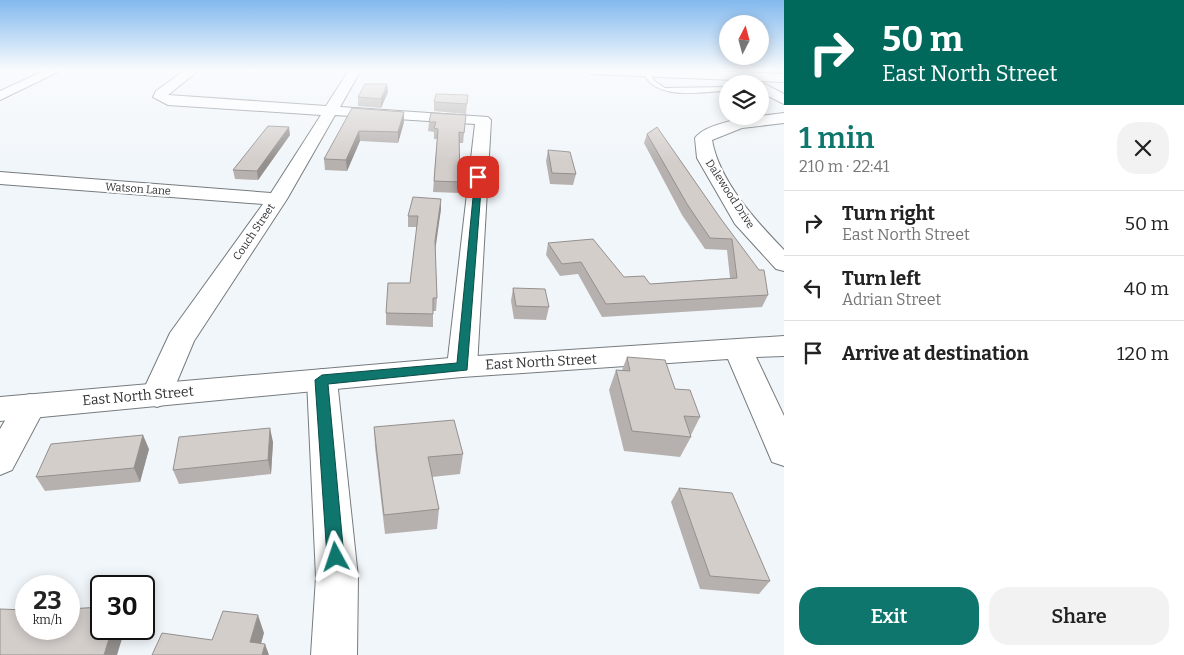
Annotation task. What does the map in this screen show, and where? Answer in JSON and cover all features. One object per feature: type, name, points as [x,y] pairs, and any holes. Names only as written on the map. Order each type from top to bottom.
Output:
[{"type":"street","points":[[167,101],[483,120],[462,366]]},
{"type":"street","name":"Couch Street","points":[[157,395],[180,340],[277,198],[336,101]]},
{"type":"street","name":"Dalewood Drive","points":[[784,118],[737,123],[721,127],[703,138],[706,158],[746,224],[784,264]]},
{"type":"street","name":"Watson Lane","points":[[0,178],[277,198]]},
{"type":"street","name":"East North Street","points":[[15,408],[462,366],[784,346]]},
{"type":"street","points":[[738,350],[784,452]]},
{"type":"street","points":[[322,380],[337,577],[334,655]]},
{"type":"street","points":[[0,460],[15,408]]},
{"type":"building","points":[[434,101],[467,101],[467,104]]},
{"type":"building","points":[[352,108],[404,112],[398,132],[359,131],[346,160],[324,159]]},
{"type":"building","points":[[431,113],[466,115],[464,133],[459,132],[460,182],[434,181],[438,129],[434,128],[436,122],[429,122]]},
{"type":"building","points":[[268,126],[289,127],[257,171],[233,170]]},
{"type":"building","points":[[657,127],[759,270],[764,270],[768,295],[606,304],[581,262],[562,264],[548,243],[593,239],[624,277],[644,276],[650,284],[737,278],[732,239],[710,238],[687,204],[647,134]]},
{"type":"building","points":[[548,150],[570,152],[576,174],[552,173]]},
{"type":"building","points":[[413,197],[441,199],[435,241],[437,298],[433,298],[433,314],[386,313],[388,283],[410,283],[418,216],[408,216]]},
{"type":"building","points":[[513,288],[545,289],[549,307],[516,306]]},
{"type":"building","points":[[627,357],[665,360],[675,389],[690,390],[700,417],[684,416],[691,437],[632,431],[616,370],[630,371]]},
{"type":"building","points":[[454,420],[463,454],[428,457],[439,509],[384,515],[374,427]]},
{"type":"building","points":[[270,428],[268,460],[173,470],[179,437]]},
{"type":"building","points":[[143,435],[134,468],[36,477],[51,444]]},
{"type":"building","points":[[679,488],[732,493],[770,581],[710,576]]},
{"type":"building","points":[[80,608],[90,608],[90,640],[109,640],[104,655],[0,655],[0,609],[15,610],[15,640],[80,640]]},
{"type":"building","points":[[223,611],[258,615],[250,642],[265,644],[262,655],[152,655],[162,633],[212,640]]},
{"type":"route","points":[[336,557],[322,380],[462,366],[478,177]]}]
